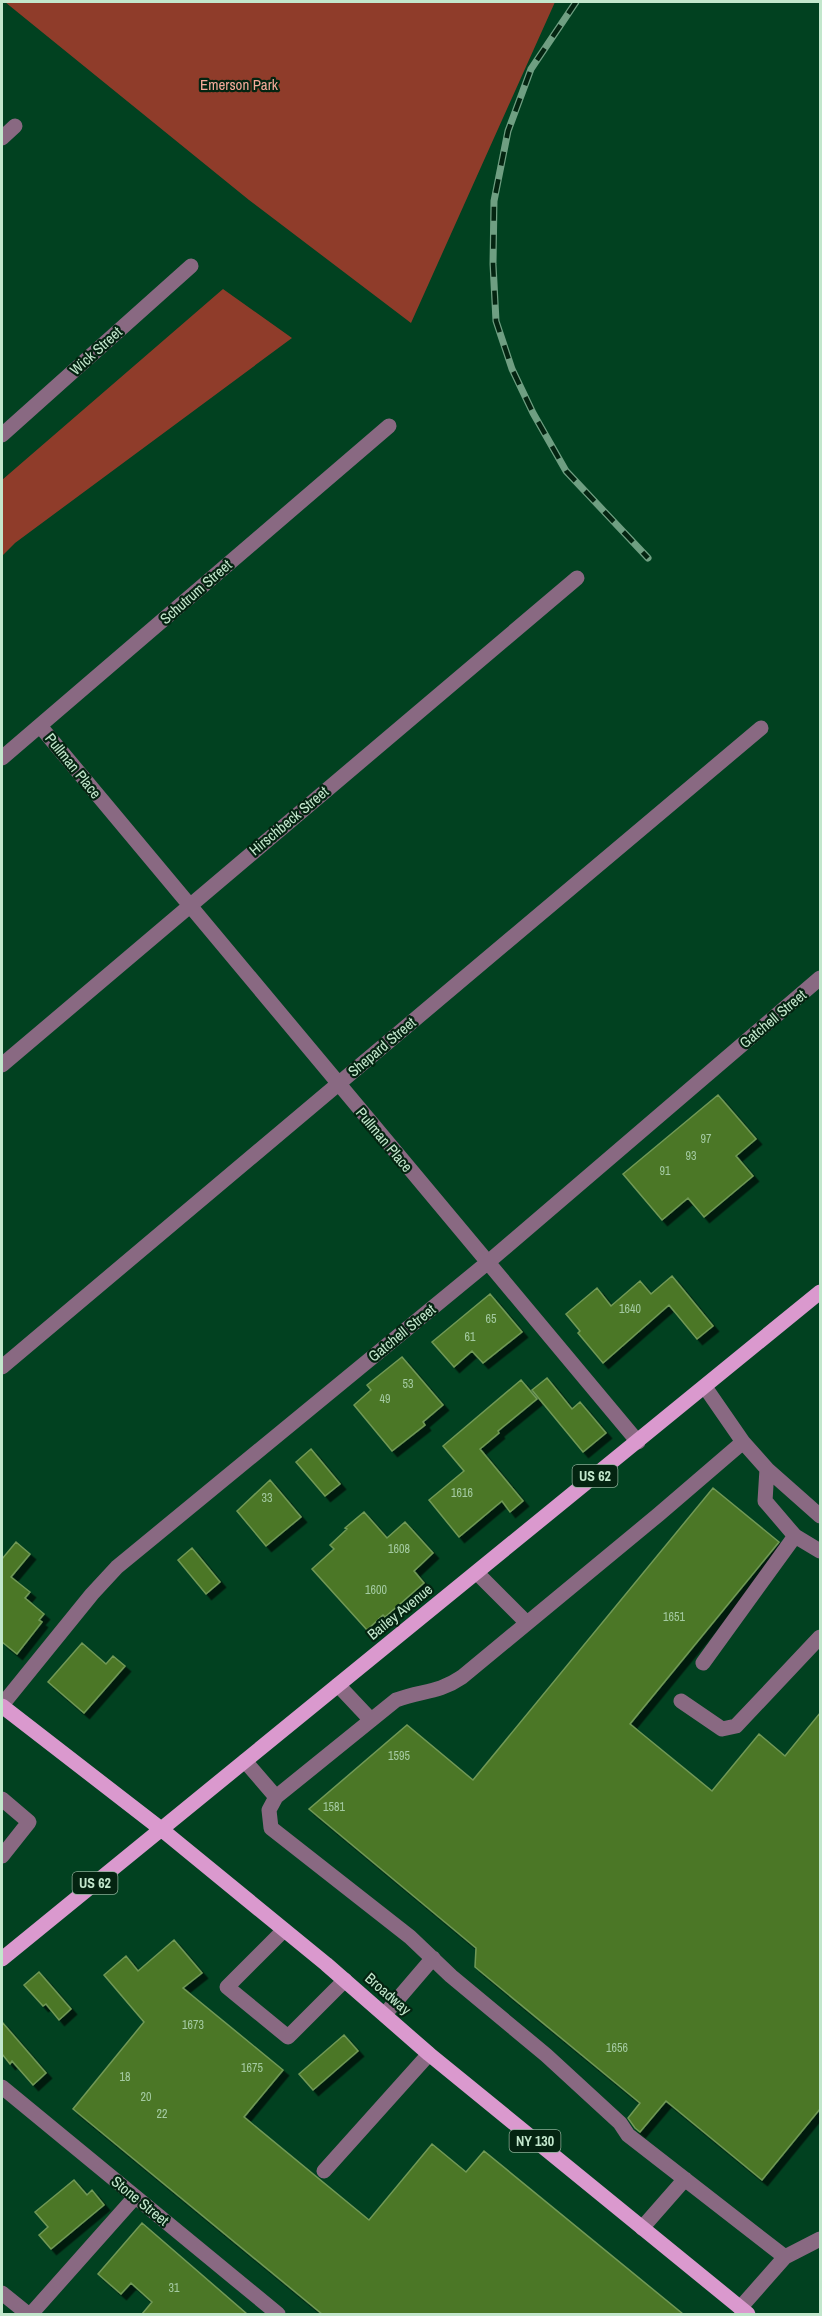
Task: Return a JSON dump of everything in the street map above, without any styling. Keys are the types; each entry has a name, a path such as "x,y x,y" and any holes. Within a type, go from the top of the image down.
{"main road":[{"name":"Bailey Avenue","path":"2,1959 820,1292"},
{"name":"Broadway","path":"2,1706 161,1829 345,1980 429,2054 744,2311"}],"street":[{"path":"2,138 15,126"},
{"name":"Wick Street","path":"2,435 191,266"},
{"name":"Schutrum Street","path":"2,758 389,426"},
{"name":"Hirschbeck Street","path":"2,1065 577,578"},
{"name":"Pullman Place","path":"40,726 638,1442"},
{"name":"Shepard Street","path":"2,1366 761,728"},
{"name":"Gatchell Street","path":"2,1706 92,1594 117,1567 487,1263 820,978"},
{"path":"705,1387 743,1442 767,1469 820,1516"},
{"path":"743,1442 658,1515 454,1682 436,1691 412,1694 396,1700 276,1797 269,1810 271,1828 387,1918 451,1976 546,2055 620,2123 628,2135 785,2257"},
{"path":"767,1469 765,1501 795,1536 820,1551"},
{"path":"703,1663 795,1536"},
{"path":"477,1573 527,1623"},
{"path":"681,1701 722,1729 736,1726 820,1637"},
{"path":"338,1686 371,1720"},
{"path":"245,1761 276,1797"},
{"path":"2,1799 29,1822 2,1856"},
{"path":"284,1930 227,1987 288,2037 345,1980"},
{"path":"385,2014 433,1958"},
{"path":"324,2171 429,2054"},
{"name":"Stone Street","path":"2,2087 278,2314"},
{"path":"642,2228 685,2179"},
{"path":"2,2293 30,2314 135,2198"},
{"path":"744,2311 785,2257 820,2239"}],"green space":[{"name":"Emerson Park","path":"5,2 555,2 411,323 249,200"},
{"path":"223,289 292,338 15,543 2,556 2,480"}],"building":[{"path":"718,1095 756,1139 736,1156 753,1176 704,1217 688,1198 662,1220 623,1174"},
{"path":"672,1276 713,1326 697,1339 669,1305 603,1363 578,1333 580,1331 566,1314 597,1288 611,1306 640,1281 651,1294"},
{"path":"490,1294 522,1332 483,1363 472,1351 454,1367 432,1342"},
{"path":"402,1357 443,1405 423,1422 425,1425 392,1451 354,1405 371,1390 367,1385"},
{"path":"547,1378 572,1409 580,1402 606,1433 583,1452 532,1390"},
{"path":"521,1380 537,1399 480,1449 523,1501 510,1512 502,1501 459,1537 429,1500 464,1471 443,1446"},
{"path":"311,1449 340,1484 325,1496 296,1462"},
{"path":"270,1480 301,1517 266,1546 237,1511"},
{"path":"713,1488 779,1542 630,1724 712,1791 759,1734 785,1756 820,1713 820,2109 762,2180 666,2101 640,2132 635,2128 628,2118 640,2103 475,1967 476,1948 309,1809 407,1725 473,1780"},
{"path":"364,1512 387,1538 405,1522 433,1553 414,1571 424,1583 367,1630 312,1569 334,1549 330,1545 347,1529 345,1528"},
{"path":"16,1542 30,1554 11,1577 30,1592 25,1598 44,1614 39,1620 42,1622 17,1654 2,1642 2,1559"},
{"path":"192,1548 220,1582 206,1594 178,1560"},
{"path":"82,1643 106,1664 113,1656 125,1666 84,1713 48,1682"},
{"path":"174,1940 202,1973 183,1988 283,2070 244,2117 369,2220 432,2144 466,2172 484,2151 683,2314 322,2314 73,2109 144,2022 104,1975 126,1956 138,1971"},
{"path":"39,1972 71,2009 59,2020 46,2004 43,2006 24,1985"},
{"path":"2,2022 46,2073 33,2085 12,2061 10,2064 2,2054"},
{"path":"344,2035 358,2051 313,2090 299,2074"},
{"path":"74,2180 87,2195 92,2190 104,2205 51,2249 39,2235 48,2227 35,2212"},
{"path":"142,2223 247,2314 142,2314 152,2302 131,2283 121,2294 98,2274"}],"railway":[{"path":"576,2 531,69 508,131 494,201 493,264 496,321 512,369 533,413 566,471 648,558"}]}
